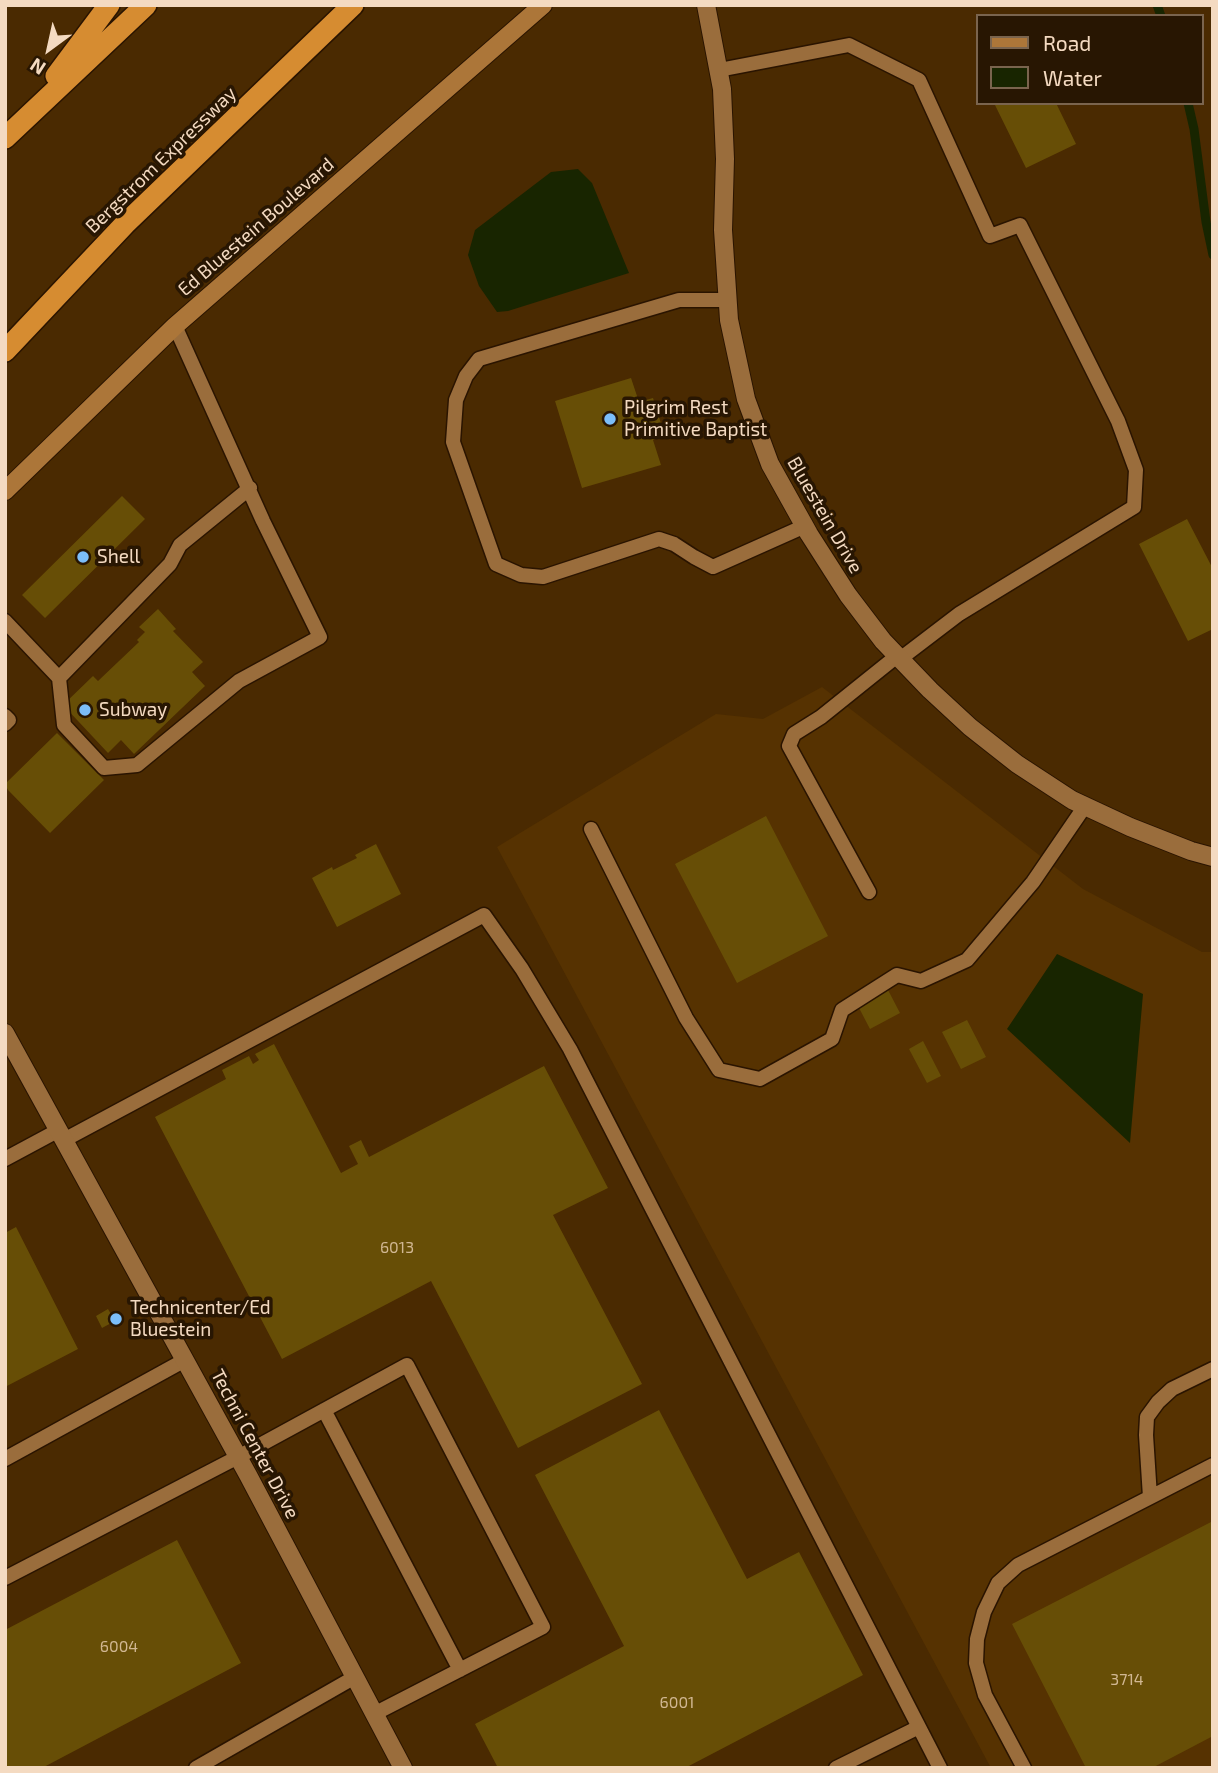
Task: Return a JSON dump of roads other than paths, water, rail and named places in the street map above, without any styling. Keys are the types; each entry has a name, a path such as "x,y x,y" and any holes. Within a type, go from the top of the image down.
{"highway":[{"path":"20,122 109,5"},
{"path":"5,138 146,5"},
{"name":"Bergstrom Expressway","path":"5,351 125,224 353,5"}],"main road":[{"name":"Ed Bluestein Boulevard","path":"5,491 175,326 543,5"}],"street":[{"name":"Bluestein Drive","path":"706,5 722,89 726,159 723,230 729,320 746,399 770,464 805,526 848,595 883,641 970,727 1017,764 1072,800 1130,827 1213,858"},
{"name":"Techni Center Drive","path":"5,1033 238,1457 403,1768"}],"lane":[{"path":"719,70 849,45 919,80 990,236 1020,225 1118,421 1136,470 1134,507 970,607 794,734 789,746 869,892"},
{"path":"728,300 679,300 479,359 466,376 456,400 453,442 496,564 521,575 543,577 659,539 674,544 713,567 805,526"},
{"path":"5,621 59,678 64,725 104,768 137,765 239,681 320,638 175,326"},
{"path":"59,678 170,564 180,545 250,488"},
{"path":"5,716 9,720 5,724"},
{"path":"591,829 686,1018 719,1070 760,1079 832,1039 842,1010 897,975 921,981 967,960 1033,882 1085,806"},
{"path":"5,1159 61,1135 484,915 522,969 570,1049 940,1768"},
{"path":"5,1459 185,1360"},
{"path":"5,1578 238,1457 407,1365 543,1627 374,1714"},
{"path":"1150,1497 1147,1418 1171,1389 1213,1369"},
{"path":"324,1410 460,1670"},
{"path":"1024,1768 985,1695 976,1663 976,1639 984,1612 998,1583 1018,1565 1213,1465"},
{"path":"196,1768 355,1677"},
{"path":"836,1768 919,1727"}],"water":[{"path":"578,169 592,183 629,273 508,311 497,312 479,286 468,255 475,230 551,172"},
{"path":"1057,954 1143,994 1130,1143 1007,1029"}],"waterway":[{"path":"1157,5 1160,14"},
{"path":"1188,105 1213,255"}],"place":[{"name":"Pilgrim Rest Primitive Baptist","path":"610,419"},
{"name":"Shell","path":"83,557"},
{"name":"Subway","path":"85,710"},
{"name":"Technicenter/Ed Bluestein","path":"116,1319"}]}
